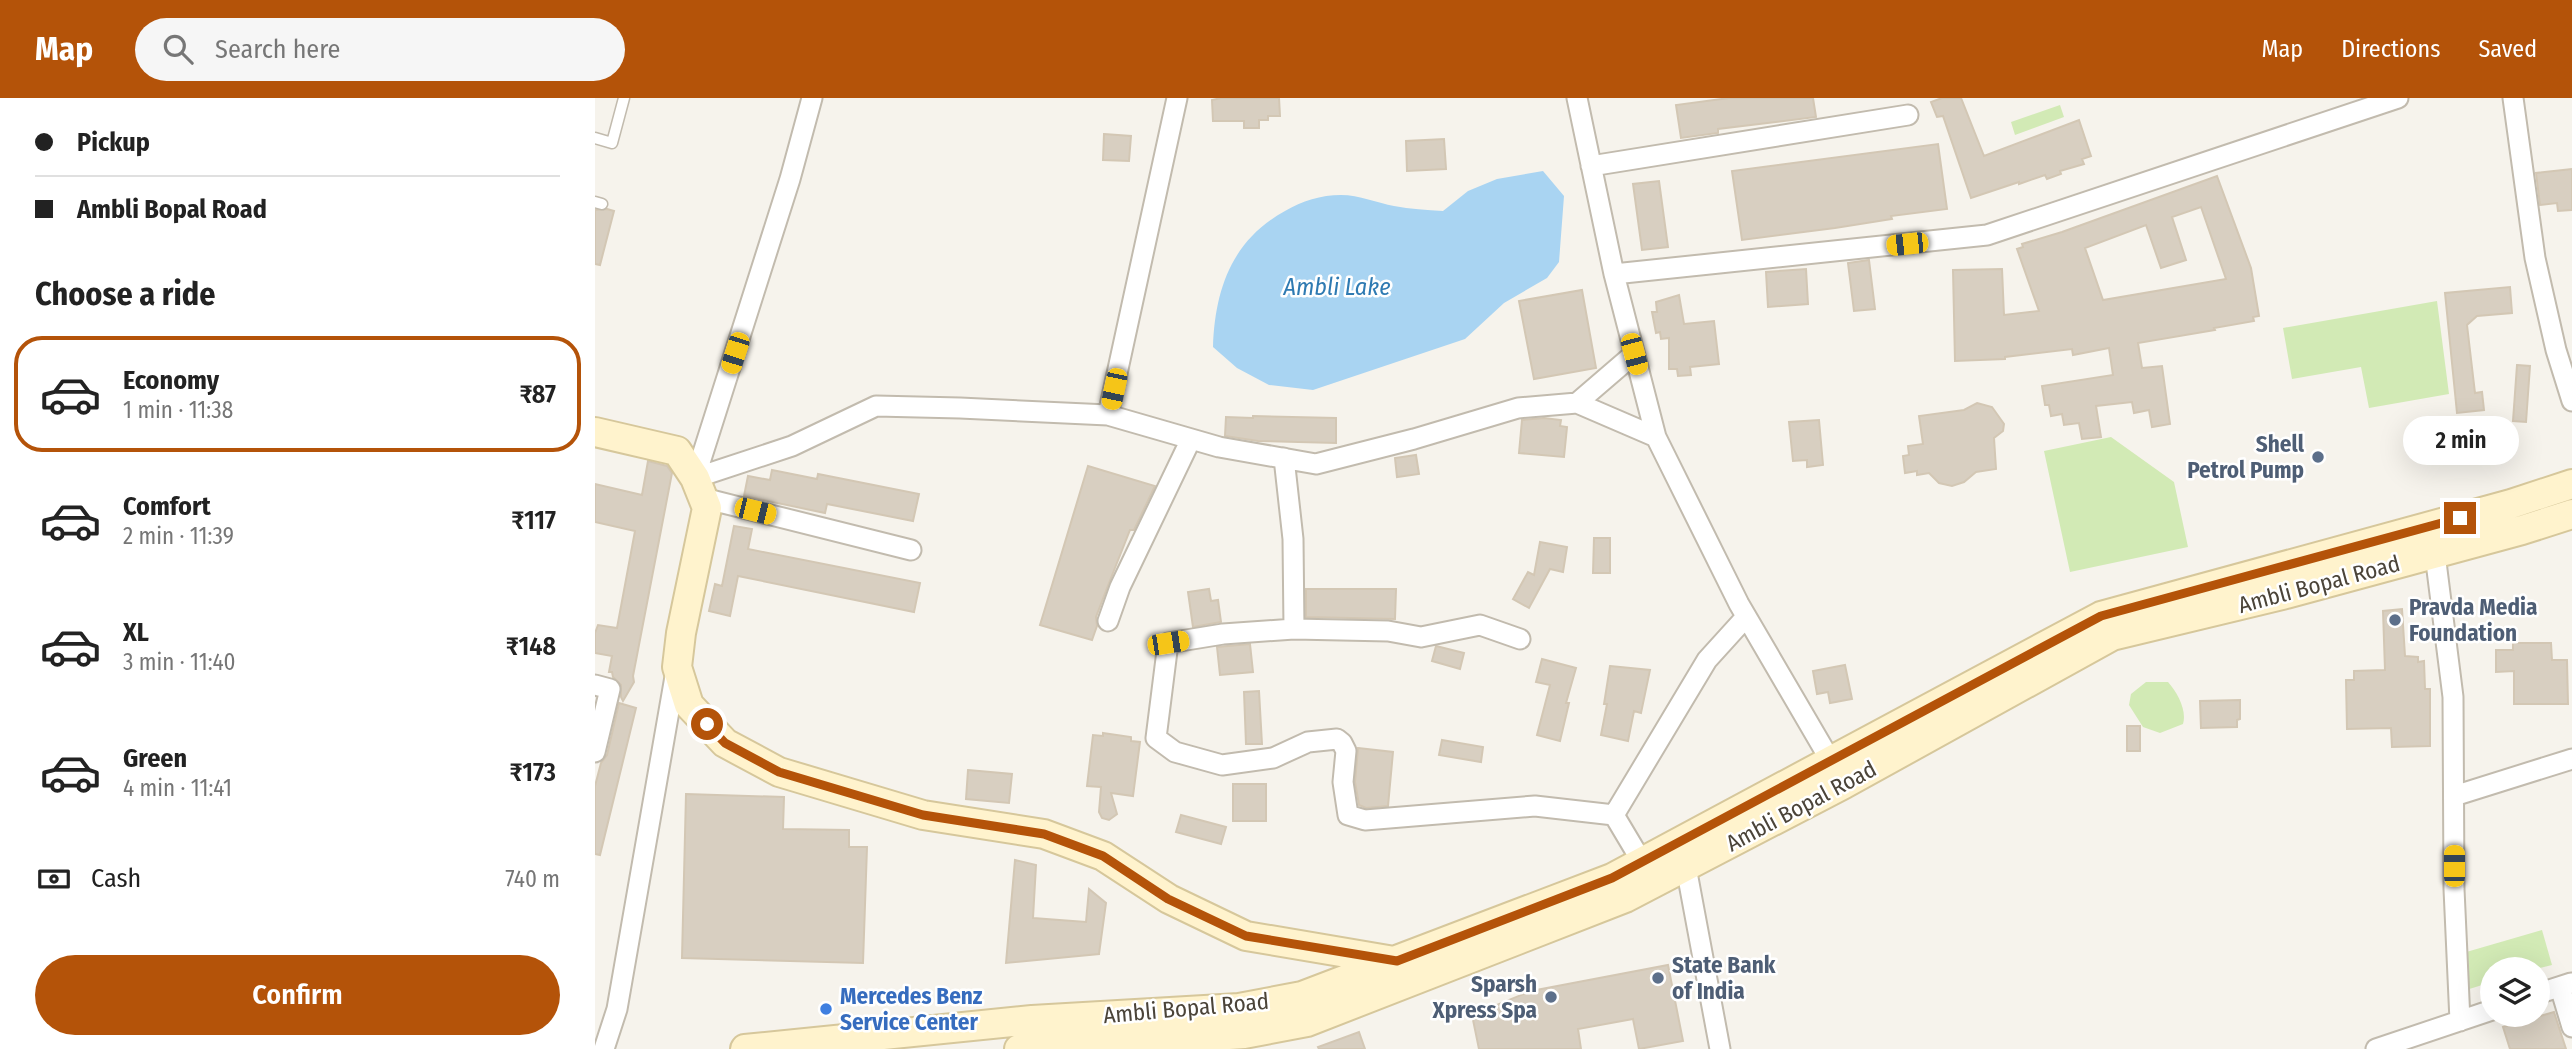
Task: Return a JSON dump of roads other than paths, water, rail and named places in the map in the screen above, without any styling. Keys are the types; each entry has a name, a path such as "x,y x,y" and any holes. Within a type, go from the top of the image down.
{"street":[{"path":"699,488 812,98"},
{"path":"1108,415 1177,98"},
{"path":"1577,98 1614,274 1656,437 1746,617 1837,773"},
{"path":"1614,274 1987,235 2398,98"},
{"path":"2513,98 2535,258 2556,350 2572,401"},
{"path":"1591,166 1908,115"},
{"path":"1577,403 1634,354"},
{"path":"699,488 876,406 1108,415 1219,447 1316,464 1518,408 1577,403 1656,437"},
{"path":"595,432 677,451 699,488 707,508 617,1009 604,1049"},
{"path":"1108,621 1120,587 1191,439"},
{"path":"1284,458 1293,539 1294,629"},
{"name":"Ambli Bopal Road","path":"745,1049 1032,1020 1239,1008 1302,996 1397,961 1686,867 1837,773 2101,616 2511,504 2572,484"},
{"path":"699,488 911,550"},
{"name":"Ambli Bopal Road","path":"1019,1049 1244,1034 1307,1022 1618,888 1642,862 1837,773 2112,636 2286,594 2572,514"},
{"path":"2435,554 2453,697 2454,890 2460,1021"},
{"path":"1614,816 1707,660 1746,617"},
{"path":"1520,639 1480,625 1421,637 1388,631 1294,629 1223,634 1168,643 1156,738 1175,752 1222,765 1273,758 1308,742 1337,738 1346,751 1343,782 1348,815 1365,820 1535,806 1614,816"},
{"path":"677,667 689,705 725,743 779,772 923,815 1044,834 1103,856 1168,899 1246,936 1397,961"},
{"path":"595,685 610,689 595,752"},
{"path":"2453,796 2572,759"},
{"path":"1614,816 1642,862"},
{"path":"1686,867 1720,1049"},
{"path":"2566,985 2572,1027"},
{"path":"2376,1049 2480,1014"}],"lane":[{"path":"595,138 612,143 624,98"}],"water":[{"name":"Ambli Lake","path":"1543,171 1564,196 1559,262 1547,278 1504,303 1465,339 1313,390 1269,385 1237,368 1213,347 1214,326 1223,286 1239,251 1267,223 1291,207 1319,197 1348,195 1388,205 1443,211 1468,191 1497,179"}],"place":[{"name":"Shell Petrol Pump","path":"2318,457"},
{"name":"Pravda Media Foundation","path":"2395,620"},
{"name":"State Bank of India","path":"1658,978"},
{"name":"Sparsh Xpress Spa","path":"1551,997"},
{"name":"Mercedes Benz Service Center","path":"826,1009"}]}
